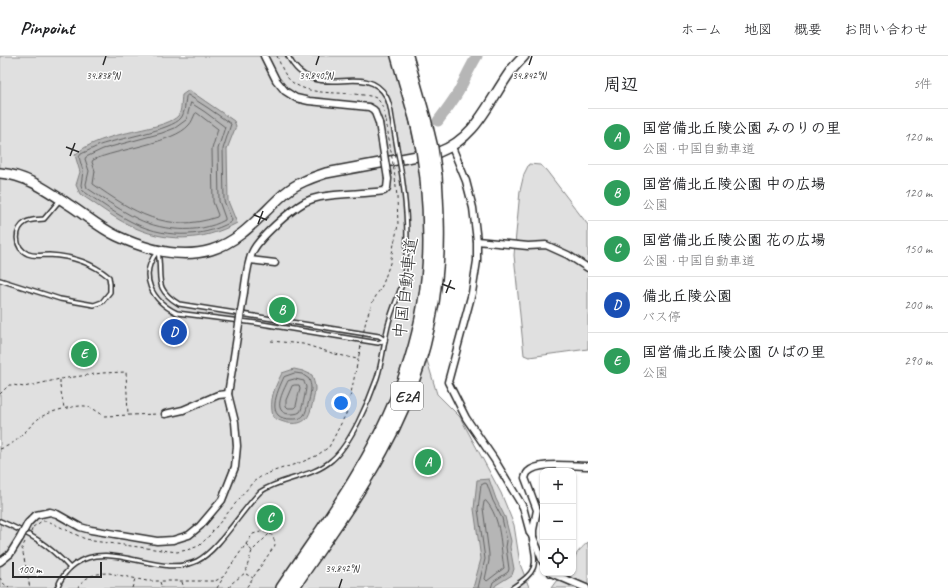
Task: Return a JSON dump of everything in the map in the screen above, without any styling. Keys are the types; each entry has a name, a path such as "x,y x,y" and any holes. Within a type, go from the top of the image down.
{"highway":[{"name":"中国自動車道","path":"282,588 359,473 384,426 403,384 414,349 427,277 432,148 420,120 397,56"},
{"name":"中国自動車道","path":"407,56 420,120"},
{"name":"中国自動車道","path":"293,588 367,478 396,423 411,388 422,353 431,315 436,279 438,244 431,177"}],"street":[{"path":"0,562 10,554 22,540 28,523 36,516 50,512 57,514 80,527 91,530 157,541 173,540 188,535 200,526 222,500 234,467 236,446 235,422 228,394 244,292 253,251 258,243 271,230 306,202 320,197 384,191 387,188 388,179 379,123 374,110 369,107 309,101 296,98 285,91 276,80 264,56"},
{"path":"0,173 12,174 41,186 116,235 158,251 196,253 211,250 245,232 285,193 309,179 326,173 439,152 452,147 467,135 479,120 510,71 524,56"},
{"path":"452,147 466,181 473,208 477,241 472,293 448,382 466,418 494,459 523,507 531,535 540,555"},
{"path":"477,241 528,246 546,245 568,255 588,268"},
{"path":"250,260 275,263"},
{"path":"165,414 183,410 218,395 228,394"},
{"path":"531,535 537,510 525,478 528,472 547,465 588,466"},
{"path":"558,576 586,588"}],"lane":[{"path":"58,588 61,579 70,568 83,559 97,556 112,556 173,566 186,565 198,561 216,546 260,492 282,481 320,468 338,455 346,444 366,405 377,378 389,321 400,293 404,276 408,226 407,209 390,106 386,96 377,85 363,80 323,81 310,78 299,72 288,56"},
{"path":"0,280 60,299 94,305 102,302 110,292 109,277 93,265 67,256 29,255 23,252 17,243 17,233 24,223 30,220 44,219 61,199"},
{"path":"158,251 160,281 169,298 179,304 379,336 385,340"},
{"path":"158,251 150,264 150,287 157,300 177,313 256,323 378,343 385,340"},
{"path":"0,521 43,542 70,568"},
{"path":"512,588 525,579 533,571 535,566 535,556 531,535"}],"path":[{"path":"277,56 285,73 291,81 300,87 312,90 366,95 376,98 381,103 384,110 395,177 398,225 390,264 383,284 372,303 366,320 359,355"},
{"path":"271,341 303,344 335,354 358,359"},
{"path":"0,394 9,385 24,387 60,379 102,373 126,372 128,416"},
{"path":"60,379 64,409"},
{"path":"0,449 15,443 39,418 64,409 84,406 97,411 104,416 165,414"},
{"path":"217,588 253,534 261,531 269,533 274,538 274,545 246,588"},
{"path":"229,588 232,583 245,573 252,551 269,533"},
{"path":"22,540 22,548 30,588"},
{"path":"245,544 252,551"},
{"path":"78,588 82,582 91,576 109,573 160,581 215,581 223,578"},
{"path":"245,573 253,578"},
{"path":"0,578 3,583 10,588"},
{"path":"132,588 135,578"},
{"path":"160,581 162,588"},
{"path":"182,581 184,588"}],"shaded area":[{"path":"0,56 391,56 403,94 422,178 425,217 423,276 416,323 437,394 460,417 501,493 514,525 520,564 529,587 534,588 0,588"},
{"path":"529,164 540,165 546,170 588,225 588,349 529,357 524,355 514,255 520,191 524,174"},
{"path":"588,542 588,588 551,588 560,576 576,576 576,556"}],"water":[{"path":"189,90 234,121 236,126 227,149 228,201 237,223 210,234 197,237 183,238 156,235 123,222 80,194 76,185 80,172 75,155 82,149 101,140 173,120 178,116 181,109 182,95"},
{"path":"294,369 312,375 315,388 310,413 306,419 299,423 281,421 273,417 272,411 272,399 282,373"},
{"path":"489,479 496,499 505,517 511,541 510,547 514,569 512,575 496,585 494,588 473,588 481,559 474,509 477,480"}],"waterway":[{"path":"438,121 456,96 477,56"}],"place":[{"name":"国営備北丘陵公園 中の広場","path":"282,310"},
{"name":"備北丘陵公園","path":"174,332"},
{"name":"国営備北丘陵公園 ひばの里","path":"84,354"},
{"name":"国営備北丘陵公園 みのりの里","path":"428,462"},
{"name":"国営備北丘陵公園 花の広場","path":"270,518"}]}
